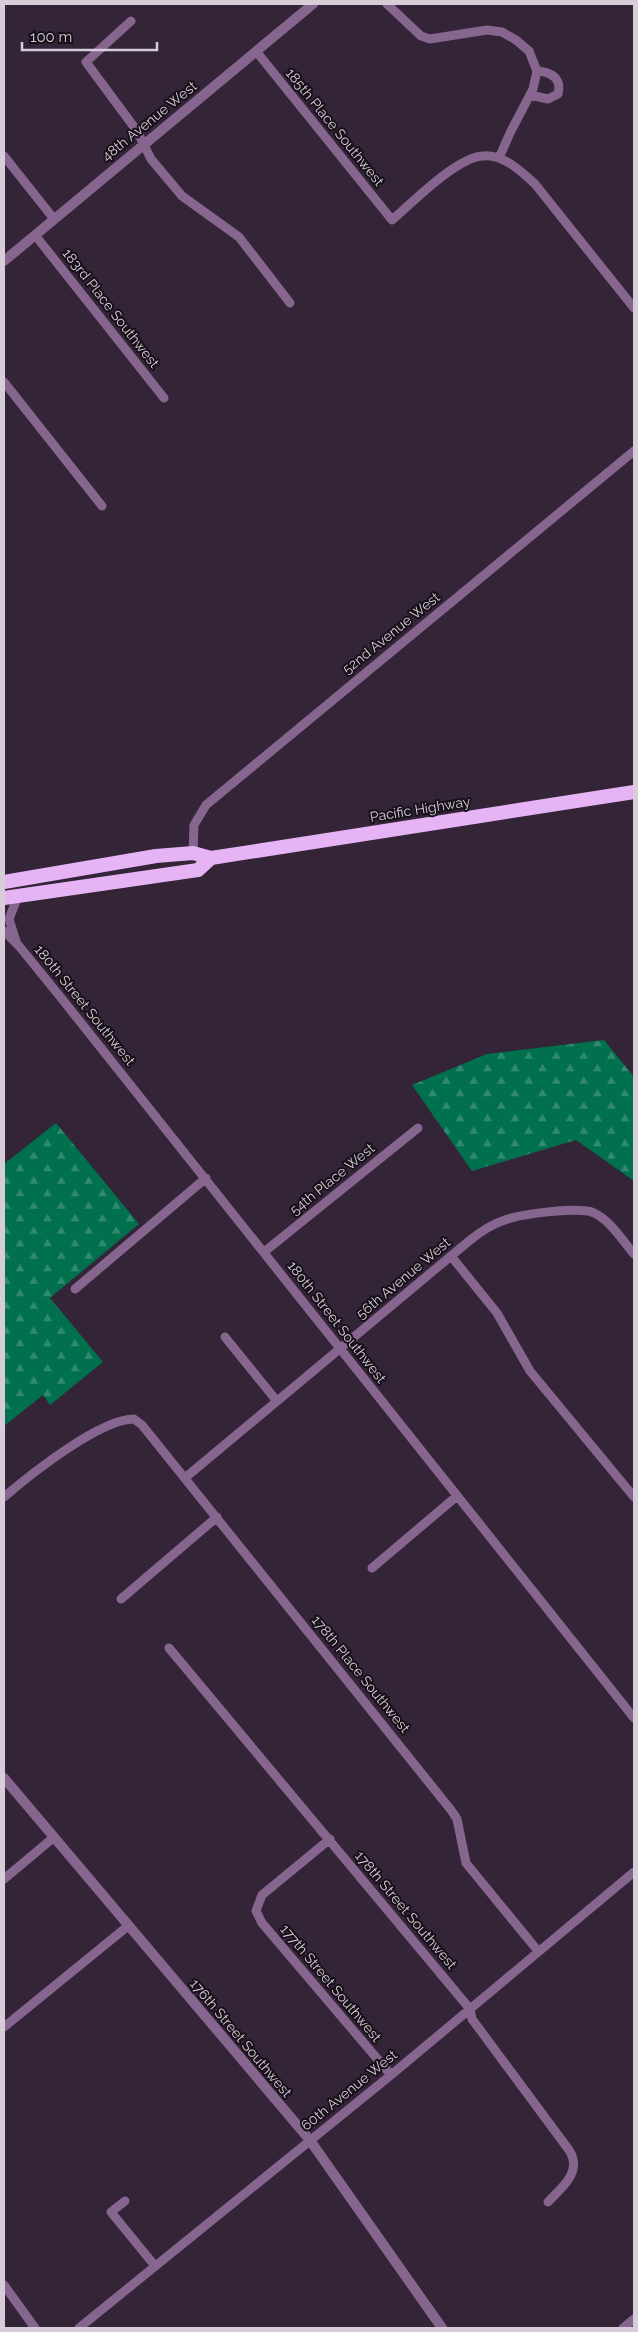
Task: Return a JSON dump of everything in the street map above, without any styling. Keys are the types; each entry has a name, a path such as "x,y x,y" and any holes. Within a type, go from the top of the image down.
{"highway":[{"name":"Pacific Highway","path":"4,882 135,859 193,853 211,858 634,792"},
{"path":"166,875 193,853"},
{"name":"Pacific Highway","path":"11,897 198,870 211,858"},
{"path":"4,890 28,886 52,875"}],"street":[{"name":"48th Avenue West","path":"4,261 313,4"},
{"path":"386,4 421,36 430,39 487,30 502,32 529,50 537,71 530,95 499,158 520,170 535,184 634,308"},
{"path":"131,21 86,62 137,131 151,159 182,196 240,237 290,303"},
{"name":"185th Place Southwest","path":"256,51 392,220 459,164 482,156 499,158"},
{"path":"530,95 548,99 558,94 558,80 554,75 537,71"},
{"path":"4,156 54,219"},
{"name":"183rd Place Southwest","path":"35,235 164,398"},
{"path":"4,382 102,506"},
{"name":"52nd Avenue West","path":"193,853 194,825 206,805 634,451"},
{"path":"11,897 9,918 17,943"},
{"path":"4,931 17,943"},
{"name":"180th Street Southwest","path":"17,943 634,1718"},
{"name":"54th Place West","path":"264,1252 418,1128"},
{"path":"75,1289 206,1178"},
{"name":"56th Avenue West","path":"186,1477 450,1256 480,1233 505,1220 581,1210 593,1212 606,1220 634,1254"},
{"path":"450,1256 497,1312 530,1372 634,1497"},
{"path":"225,1337 276,1400"},
{"name":"178th Place Southwest","path":"4,1497 65,1449 117,1421 134,1419 142,1424 452,1810 457,1819 466,1864 538,1951"},
{"path":"372,1568 456,1496"},
{"path":"121,1599 217,1517"},
{"name":"178th Street Southwest","path":"169,1648 470,2009 472,2019 573,2157 575,2164 571,2176 548,2202"},
{"name":"176th Street Southwest","path":"4,1778 309,2139 442,2328"},
{"path":"4,1879 53,1838"},
{"name":"177th Street Southwest","path":"330,1839 262,1895 256,1906 256,1911 262,1923 391,2075"},
{"name":"60th Avenue West","path":"79,2328 309,2139 391,2075 634,1872"},
{"path":"4,2027 128,1926"},
{"path":"125,2201 111,2212 155,2266"},
{"path":"4,2285 35,2328"},
{"path":"623,2328 634,2319"}],"green space":[{"path":"604,1040 634,1077 634,1181 576,1140 472,1171 412,1085 487,1054"},
{"path":"56,1123 139,1224 50,1298 103,1362 50,1405 43,1395 4,1426 4,1164"}]}
